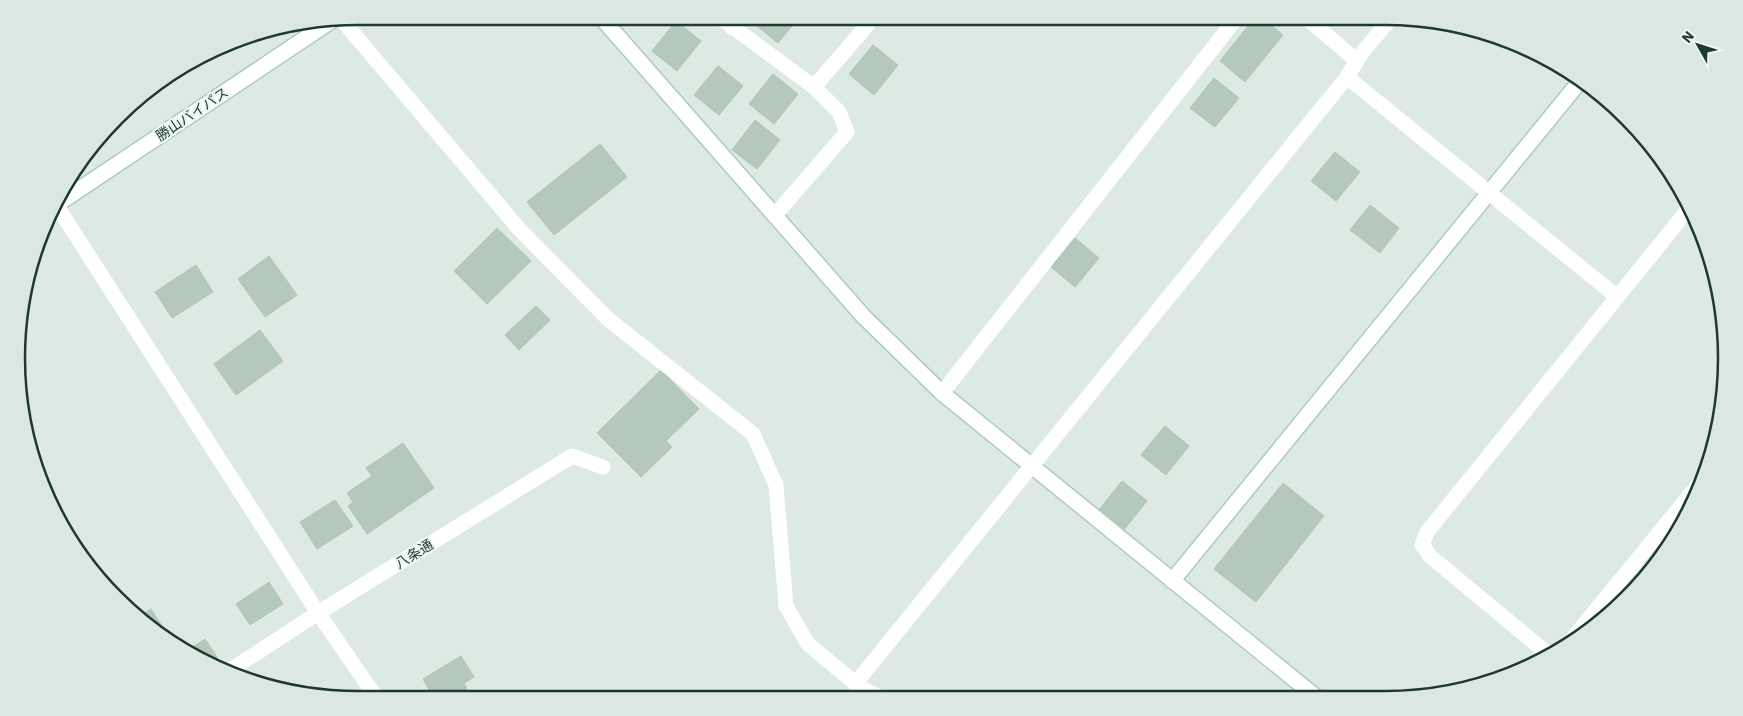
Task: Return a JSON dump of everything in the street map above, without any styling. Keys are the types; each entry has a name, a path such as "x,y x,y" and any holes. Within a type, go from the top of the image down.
{"street":[{"path":"608,25 863,316 942,393 1309,691"},
{"path":"741,25 814,87 839,112 847,132 774,215"},
{"path":"814,87 867,25"},
{"path":"942,393 1231,25"},
{"path":"1315,25 1357,61"},
{"path":"855,684 1348,77 1357,61 1386,25"},
{"path":"347,26 520,230 567,278 608,319 754,434 776,485 786,606 808,644 855,684 868,691"},
{"name":"勝山バイパス","path":"67,196 321,27"},
{"path":"1348,77 1616,296"},
{"path":"1172,581 1576,85"},
{"path":"59,212 318,613 372,691"},
{"path":"1544,651 1431,557 1422,545 1428,532 1616,296 1685,213"},
{"name":"八条通","path":"235,667 318,613 572,456 603,468"},
{"path":"1583,625 1687,499"}],"building":[{"path":"673,25 681,25 701,41 677,71 652,51"},
{"path":"756,25 793,25 778,43"},
{"path":"1249,25 1271,25 1283,35 1245,82 1220,61"},
{"path":"873,45 898,65 874,95 849,74"},
{"path":"718,66 743,86 719,115 694,95"},
{"path":"773,74 798,94 774,124 749,104"},
{"path":"1214,78 1239,98 1215,127 1190,108"},
{"path":"755,120 780,140 757,169 732,150"},
{"path":"600,144 627,177 554,235 527,202"},
{"path":"1335,152 1360,172 1336,201 1311,181"},
{"path":"1370,205 1399,228 1380,253 1350,230"},
{"path":"497,228 531,261 487,304 454,271"},
{"path":"1075,238 1099,258 1075,287 1051,267"},
{"path":"269,256 297,295 265,317 238,279"},
{"path":"196,265 213,292 172,318 155,292"},
{"path":"536,306 550,320 519,350 505,335"},
{"path":"260,330 283,361 236,395 214,364"},
{"path":"661,370 699,409 666,441 672,447 641,477 597,433"},
{"path":"1165,426 1189,446 1166,475 1141,455"},
{"path":"403,443 434,488 367,534 348,506 353,502 347,493 372,476 366,468"},
{"path":"1122,481 1147,501 1123,531 1098,511"},
{"path":"1283,483 1324,516 1256,602 1214,569"},
{"path":"335,500 353,526 317,549 300,522"},
{"path":"269,582 283,604 250,625 236,604"},
{"path":"151,609 163,628 155,622 144,613"},
{"path":"205,639 217,657 214,659 193,647"},
{"path":"461,656 474,677 464,683 467,689 463,691 430,691 423,679"}]}
